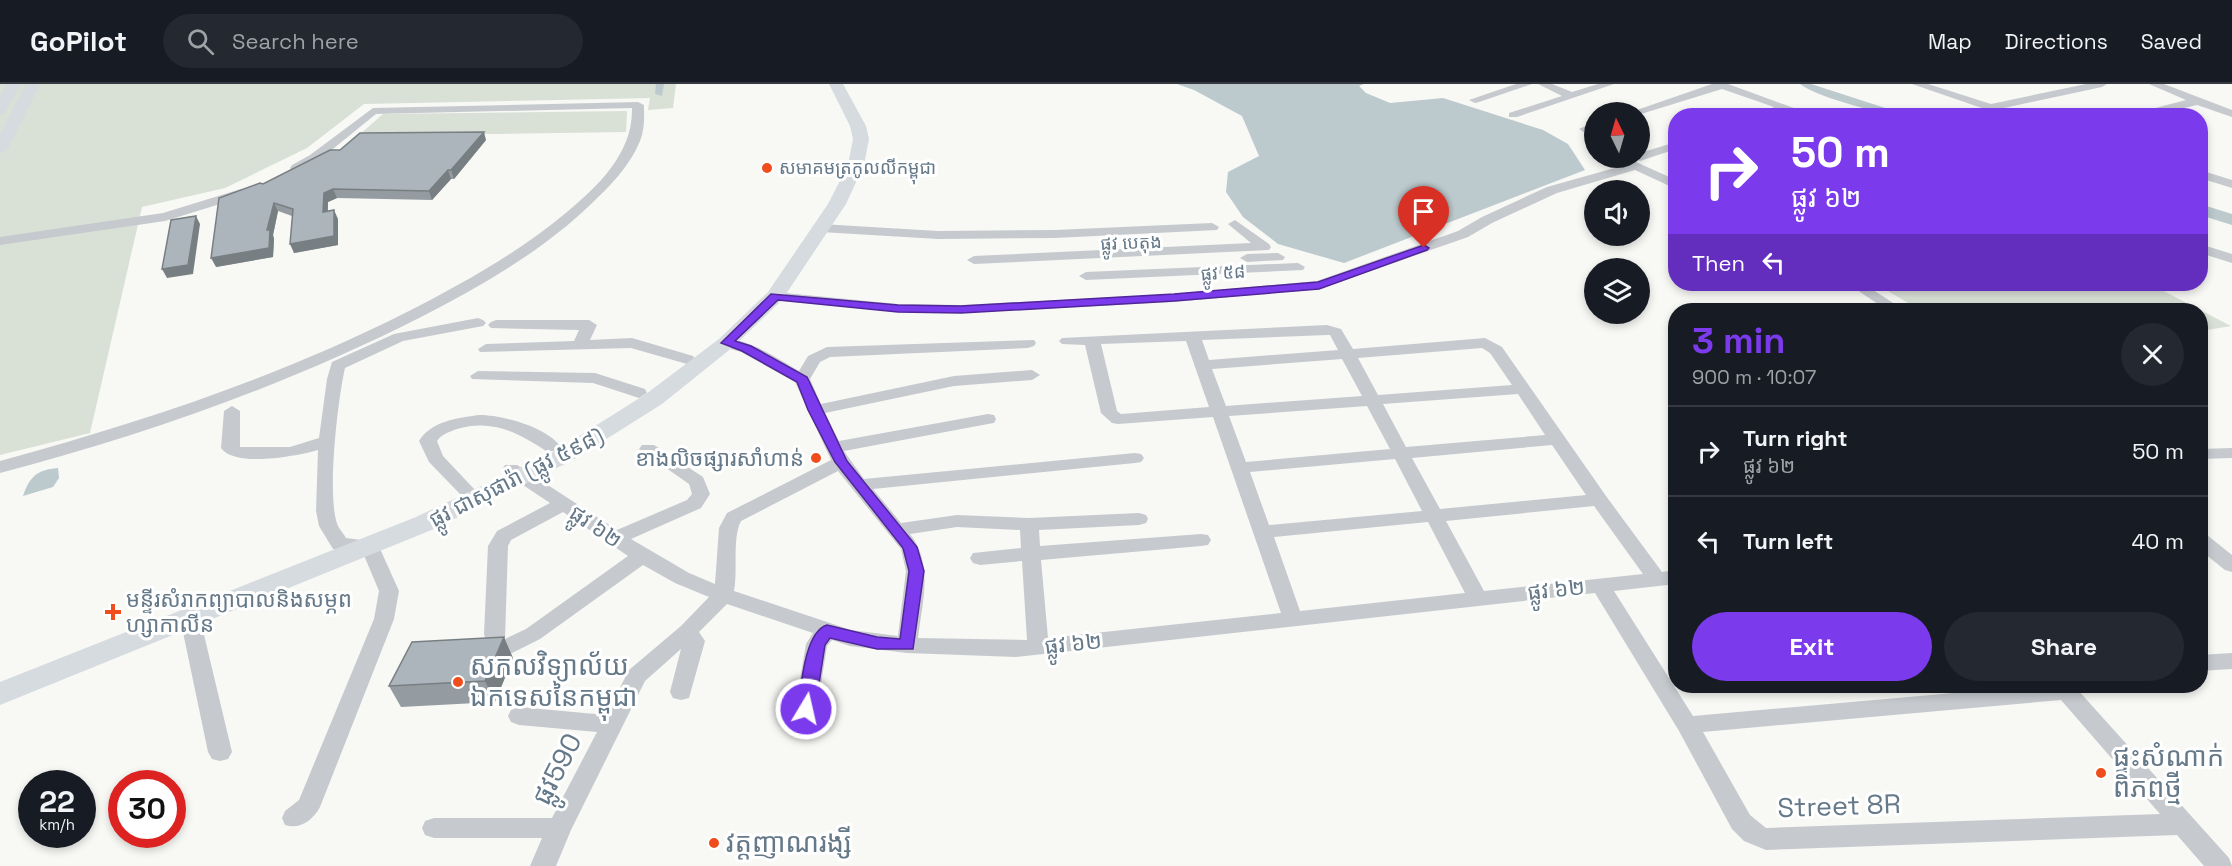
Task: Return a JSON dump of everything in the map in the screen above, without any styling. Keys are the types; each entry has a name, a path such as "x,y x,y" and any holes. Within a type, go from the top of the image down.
{"main road":[{"path":"3,106 14,84"},
{"name":"ផ្លូវ ជាសុផារ៉ា (ផ្លូវ ៥៩៨)","path":"0,678 340,544 466,490 517,473 552,447 639,393 687,359 738,317 759,295 813,220 838,178 849,140 841,116 825,84"},
{"name":"ផ្លូវ ជាសុផារ៉ា (ផ្លូវ ៥៩៨)","path":"0,694 370,547 517,473 603,434 654,399 726,343 775,296 821,228 851,177 860,148 858,126 837,84"},
{"path":"3,106 29,91"},
{"path":"0,148 29,91"}],"street":[{"path":"1475,100 1527,84"},
{"path":"1543,84 1572,96"},
{"path":"1513,115 1610,84"},
{"path":"1917,84 1994,108"},
{"path":"2053,84 2071,90"},
{"path":"1991,107 2102,84"},
{"path":"2154,84 2232,114"},
{"path":"1650,108 1719,85 1788,108"},
{"path":"2167,108 2199,101"},
{"path":"0,467 221,400 302,368 399,323 463,289 561,225 609,178 627,152 637,132 638,105 374,111 314,158 285,173"},
{"name":"ផ្លូវ ៥៨","path":"1650,155 1668,148"},
{"name":"ផ្លូវ ៥៨","path":"775,296 898,308 961,309 1186,296 1327,283 1463,234 1486,220 1552,190 1615,168"},
{"path":"1650,168 1668,179"},
{"path":"2208,176 2232,184"},
{"path":"0,241 165,217 257,187"},
{"path":"964,249 1178,251 1264,247 1235,224"},
{"path":"1086,276 1178,251 1212,227"},
{"path":"821,228 938,235 1055,234 1298,267"},
{"path":"1178,251 1186,296"},
{"name":"ផ្លូវ បេតុង","path":"979,265 1178,251 1278,257"},
{"path":"2208,251 2232,259"},
{"path":"1866,291 1886,303"},
{"path":"294,818 308,807 384,619 389,591 370,547 340,544 328,524 326,491 328,441 333,379 338,365 399,337 478,323"},
{"path":"496,324 589,325 580,345"},
{"path":"1067,341 1327,330 1336,332 1350,354 1478,597"},
{"path":"1193,336 1293,619"},
{"path":"1092,340 1109,413 1118,419 1522,389"},
{"path":"486,349 632,343 687,359"},
{"path":"726,343 747,349 802,380 837,455 910,547 916,571 907,645"},
{"path":"802,380 814,360 827,352 1028,343"},
{"path":"1203,365 1485,343 1497,350 1599,500 1666,578"},
{"path":"815,410 954,381 1032,375"},
{"path":"478,376 595,378 639,393"},
{"path":"232,411 230,448 237,452 291,452 328,441"},
{"path":"466,490 435,458 428,441 435,431 476,419 500,420 524,430 552,447"},
{"path":"723,595 727,575 728,528 734,517 837,455 988,419"},
{"path":"1238,468 1557,439"},
{"path":"616,539 638,527 694,504 701,494 697,481 648,449"},
{"path":"2208,454 2232,453"},
{"path":"859,485 1135,458"},
{"name":"ផ្លូវ ៦២","path":"517,473 642,556 682,578 723,595 827,631 877,643 1016,649 1666,578"},
{"path":"1262,532 1599,500"},
{"path":"563,504 504,536 498,546 494,634 496,645 508,647 533,634 642,556"},
{"path":"897,530 957,521 1029,524 1139,519"},
{"path":"1029,524 1038,647"},
{"path":"980,558 1201,540"},
{"path":"2208,546 2232,565"},
{"name":"Street 8R","path":"1600,585 1687,725 1741,822 1753,834 1766,839 2183,824"},
{"name":"ផ្លូវ590","path":"543,866 559,828 637,676 688,631 723,595"},
{"path":"190,618 220,752"},
{"path":"681,692 694,641 688,631"},
{"path":"806,709 817,644 827,631"},
{"path":"2208,662 2232,661"},
{"path":"1687,725 2015,693"},
{"path":"2070,693 2220,866"},
{"path":"519,716 612,724"},
{"path":"434,828 559,828"}],"shaded area":[{"path":"0,84 676,84 673,108 648,110 650,98 364,104 307,148 225,188 142,207 90,433 0,455"},
{"path":"1177,84 1364,84 1359,86 1366,93 1390,103 1443,98 1543,130 1568,144 1585,170 1344,263 1278,244 1243,217 1226,192 1228,172 1259,156 1242,116 1194,90"},
{"path":"627,111 626,132 358,136 383,114"},
{"path":"1888,291 2164,291 2187,303 1908,303"},
{"path":"2208,314 2231,326 2208,330"},
{"path":"58,468 59,478 53,487 23,496 28,483 35,475 45,470"}],"building":[{"path":"484,132 429,191 333,189 324,193 323,212 334,210 334,236 290,244 293,209 274,203 267,230 270,230 269,248 211,258 219,198 260,183 263,184 330,150 340,150 360,133"},
{"path":"196,216 188,265 162,269 171,220"},
{"path":"504,637 485,681 389,686 412,642"}],"waterway":[{"path":"659,94 660,84"},
{"path":"1804,84 1878,108"},
{"path":"2208,212 2232,220"}],"place":[{"name":"សមាគមត្រកូលលីកម្ពុជា","path":"767,168"},
{"name":"ខាងលិចផ្សារសាំហាន់","path":"816,458"},
{"name":"មន្ទីរសំរាកព្យាបាលនិងសម្ភព ហ្សាកាលីន","path":"113,612"},
{"name":"សកលវិទ្យាល័យ ឯកទេសនៃកម្ពុជា","path":"458,682"},
{"name":"ផ្ទះសំណាក់ ពិភពថ្មី","path":"2101,773"},
{"name":"វត្តញាណរង្សី","path":"714,843"}],"route":[{"path":"806,709 817,644 827,631 877,643 907,645 916,571 910,547 876,507 830,442 802,380 747,349 726,343 758,315 775,296 898,308 961,309 1174,298 1319,285 1424,248"}]}
